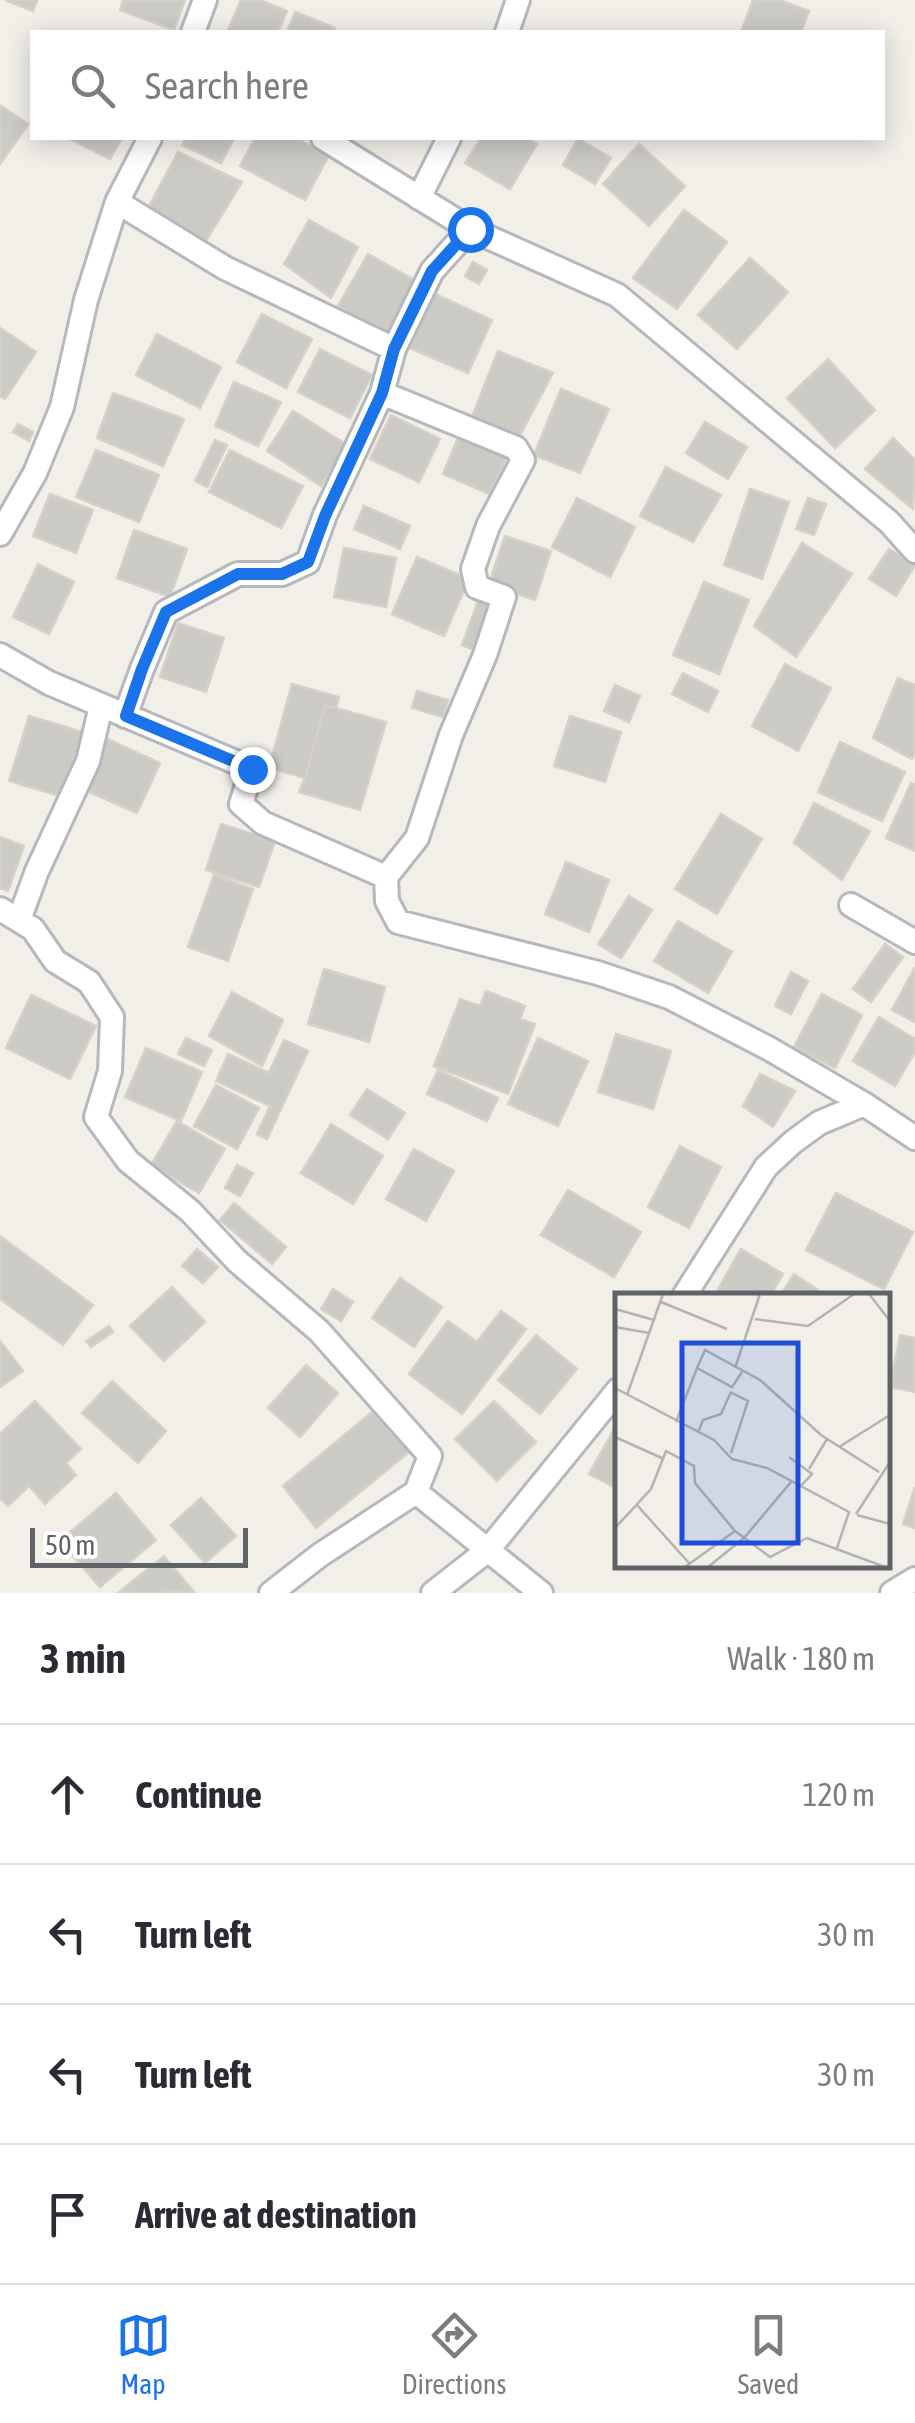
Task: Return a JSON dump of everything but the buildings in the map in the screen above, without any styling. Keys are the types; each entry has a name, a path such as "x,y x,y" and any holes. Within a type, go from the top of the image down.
{"street":[{"path":"194,30 204,0"},
{"path":"507,30 518,0"},
{"path":"0,534 35,473 62,407 86,300 117,202 149,140"},
{"path":"327,140 470,229 616,296 889,522 915,551"},
{"path":"419,198 448,140"},
{"path":"117,202 225,268 394,349"},
{"path":"126,716 166,612 238,574 282,574 308,562 382,393 394,349 432,271 470,229"},
{"path":"382,393 516,448 523,460 488,526 472,569 477,586 504,597 500,612 451,735 417,838 386,877 387,902 398,922 598,973 668,997 768,1048 915,1138"},
{"path":"0,655 49,683 252,769 242,804 263,823 386,877"},
{"path":"101,706 88,761 37,871 10,914 33,928 55,961 89,982 112,1018 110,1071 96,1117 128,1161 190,1211 237,1261 319,1331 430,1456 416,1492 320,1555 271,1593"},
{"path":"850,905 915,942"},
{"path":"686,1293 766,1167 819,1124 864,1104"},
{"path":"434,1593 488,1550 615,1394"},
{"path":"416,1492 541,1593"},
{"path":"892,1593 915,1579"}],"route":[{"path":"252,769 126,716 142,669 166,612 238,574 282,574 308,562 382,393 394,349 432,271 470,229"}]}
